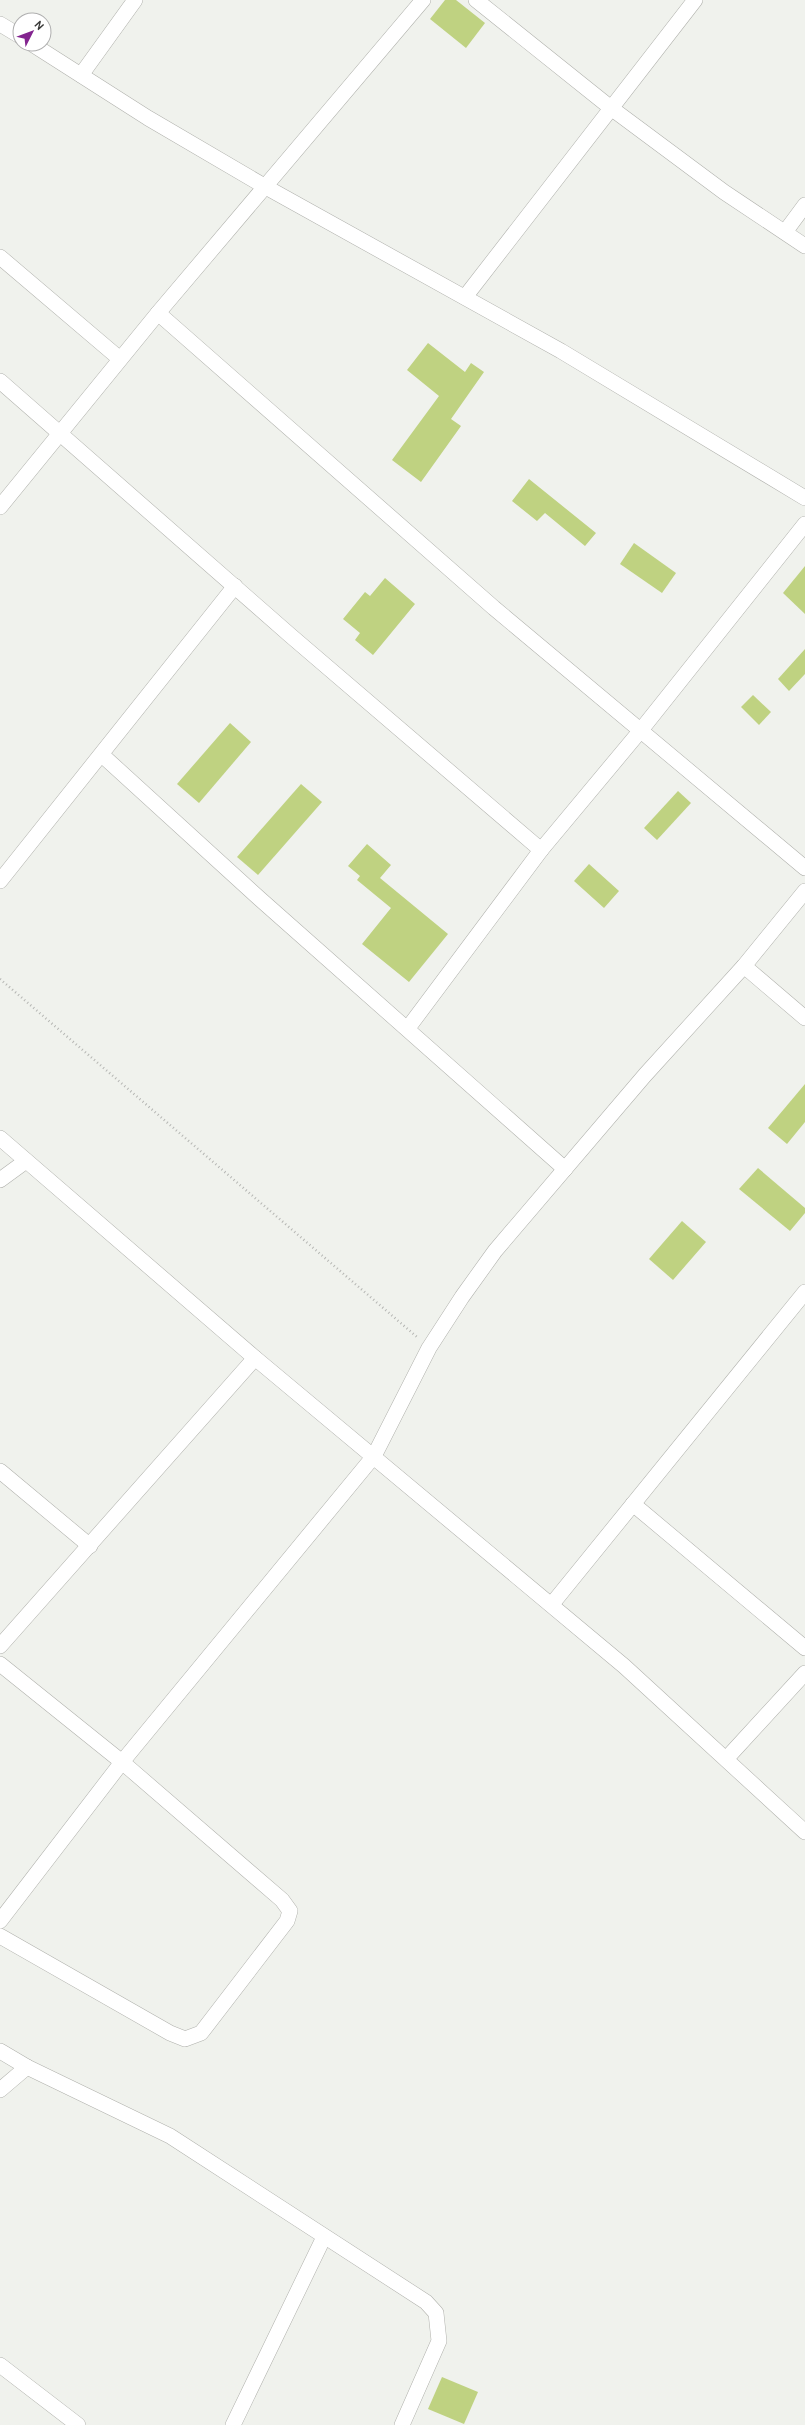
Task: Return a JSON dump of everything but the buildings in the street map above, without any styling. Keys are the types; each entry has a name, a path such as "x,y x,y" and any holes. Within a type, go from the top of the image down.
{"street":[{"path":"81,75 135,0"},
{"path":"0,507 158,313 423,0"},
{"path":"476,0 612,108 724,192 805,246"},
{"path":"465,297 695,0"},
{"path":"0,24 12,31"},
{"path":"45,52 264,186 561,351 805,498"},
{"path":"785,232 805,205"},
{"path":"0,257 120,359"},
{"path":"158,313 494,608 805,868"},
{"path":"0,381 59,434 541,850"},
{"path":"408,1028 541,850 641,730 805,524"},
{"path":"0,881 102,755 235,586"},
{"path":"102,755 260,899 408,1028 565,1169"},
{"path":"0,1922 122,1762 374,1456 430,1348 462,1297 495,1251 645,1075 744,966 805,891"},
{"path":"744,966 805,1018"},
{"path":"0,1138 256,1358 552,1604 727,1758 805,1832"},
{"path":"0,1180 26,1161"},
{"path":"552,1604 805,1292"},
{"path":"0,1646 256,1358"},
{"path":"0,1471 90,1546"},
{"path":"633,1504 805,1648"},
{"path":"0,1664 122,1762 282,1900 290,1911 287,1921 201,2033 185,2038 170,2033 0,1936"},
{"path":"727,1758 805,1673"},
{"path":"0,2051 27,2067 170,2136 426,2302 436,2313 439,2341 402,2425"},
{"path":"0,2090 27,2067"},
{"path":"234,2425 324,2237"},
{"path":"0,2365 78,2425"}],"path":[{"path":"0,979 430,1348"}]}
